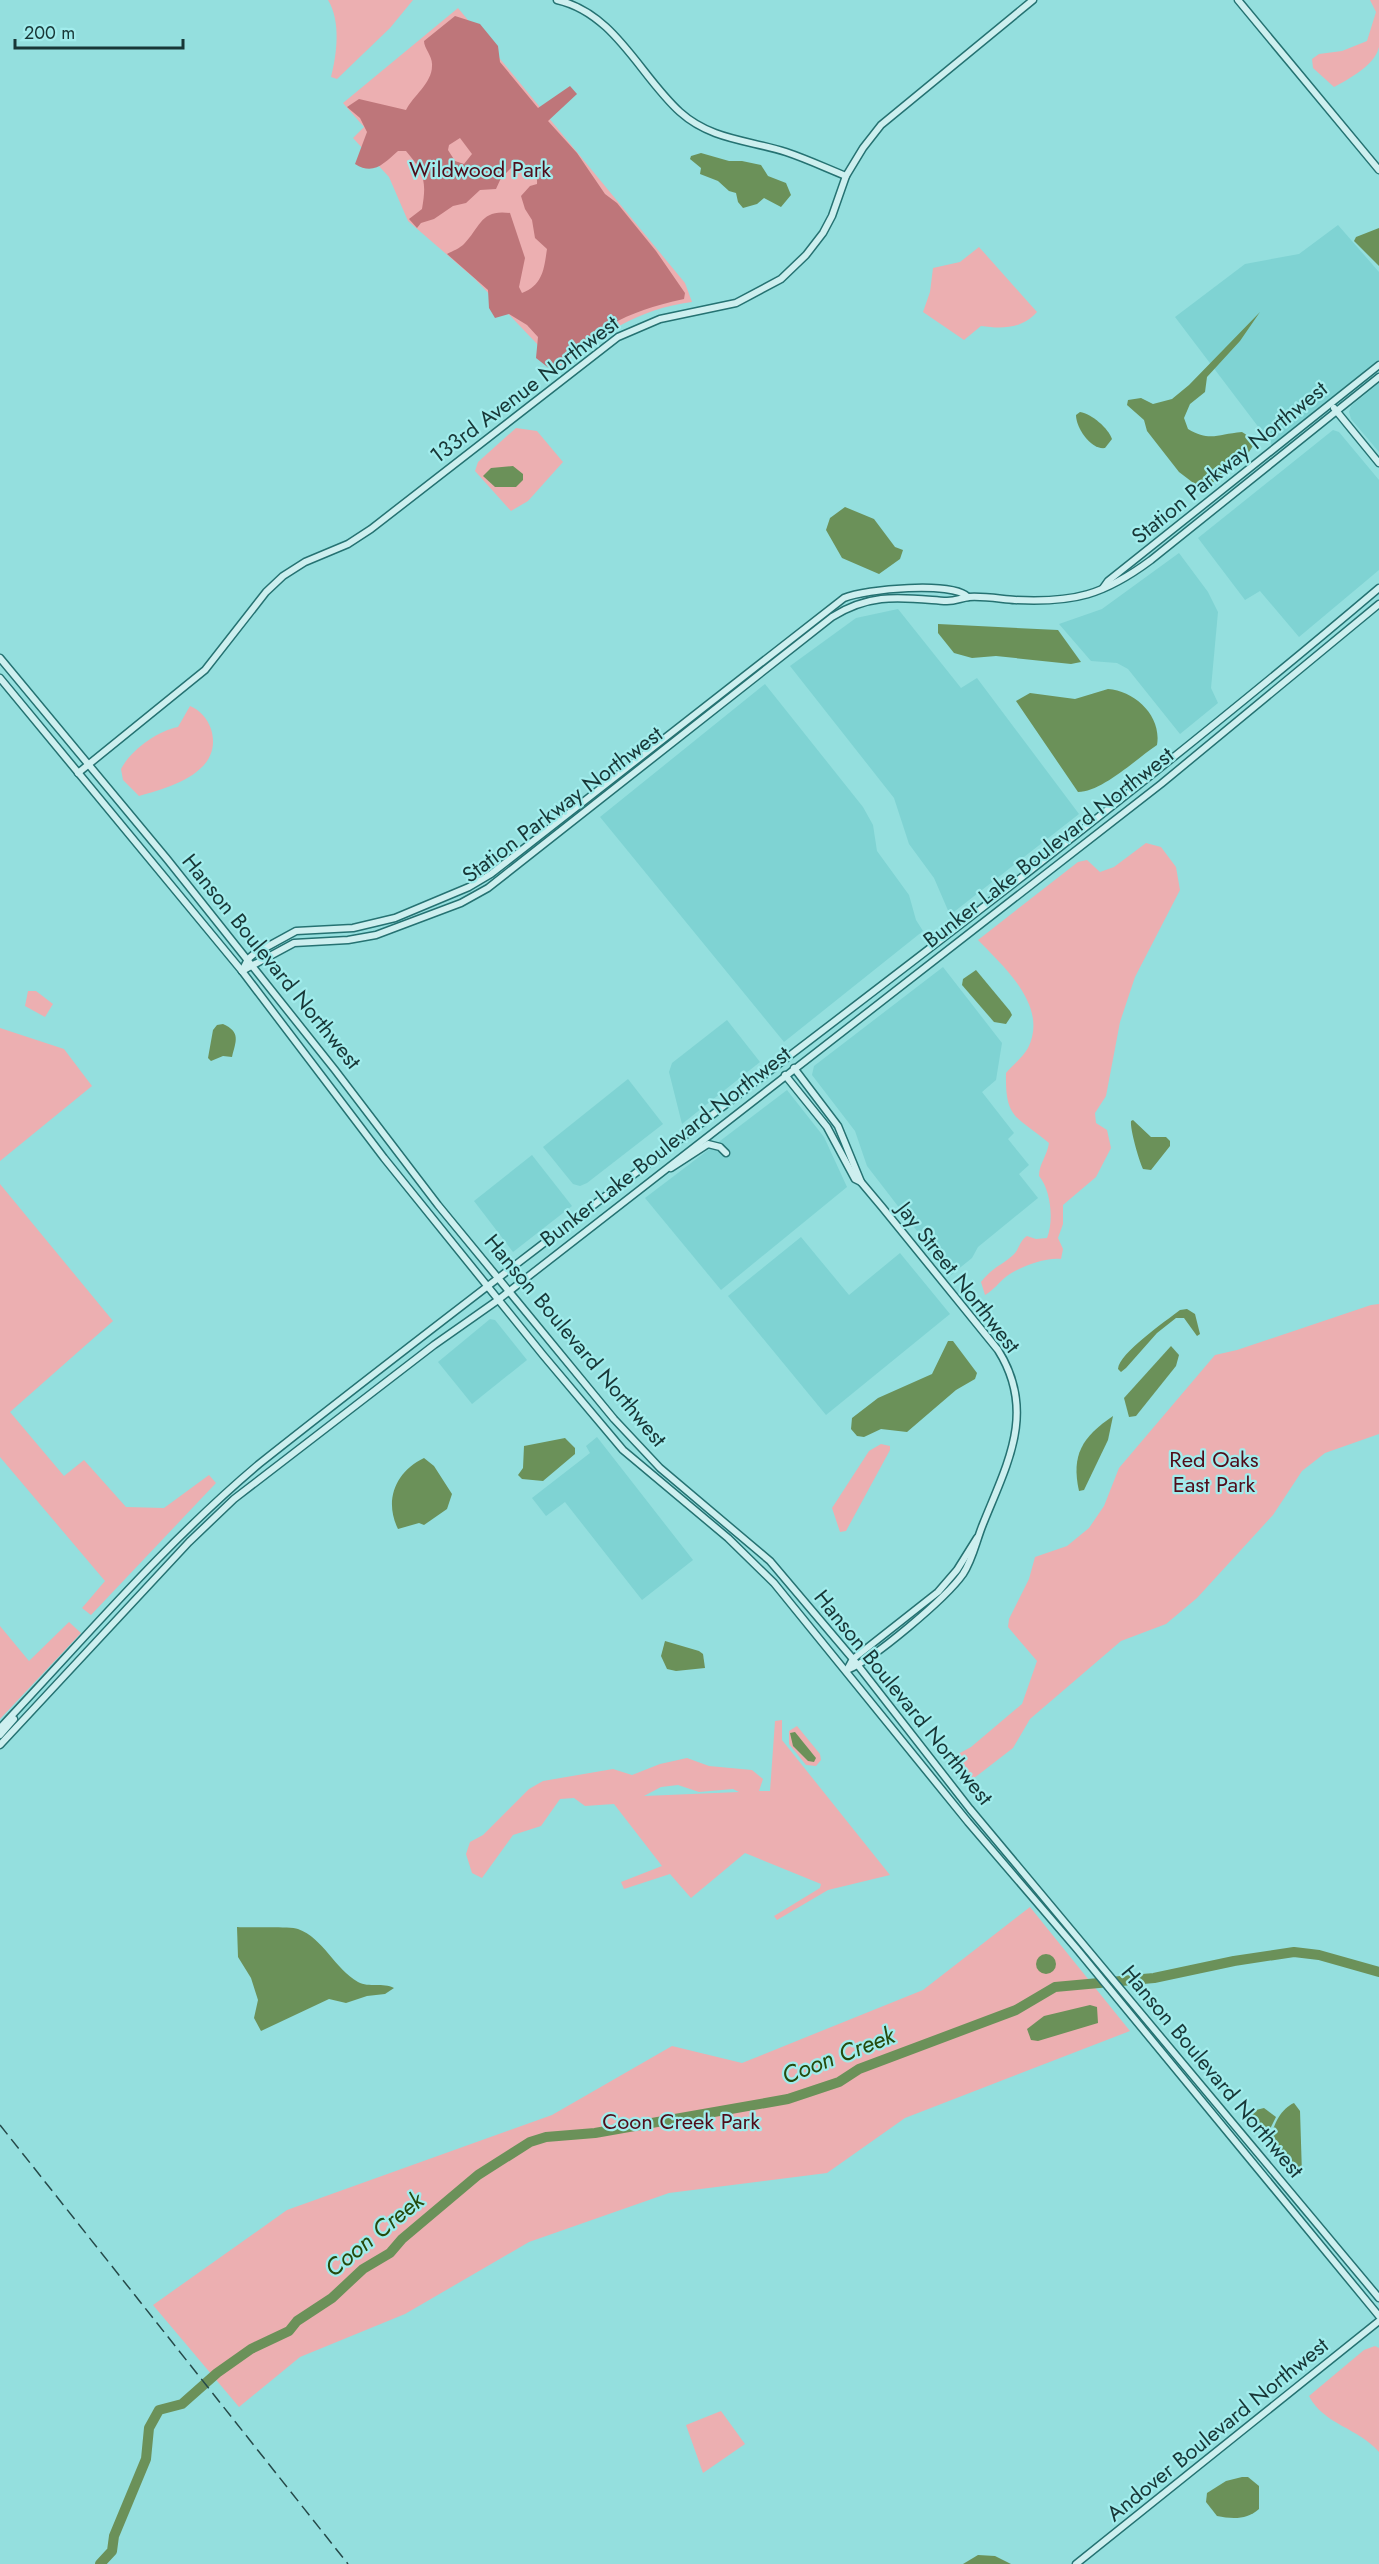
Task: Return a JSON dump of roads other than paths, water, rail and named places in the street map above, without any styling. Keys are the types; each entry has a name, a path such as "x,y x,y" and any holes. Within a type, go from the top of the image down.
{"main road":[{"path":"557,0 591,15 608,29 676,108 702,128 727,138 786,152 846,176"},
{"name":"133rd Avenue Northwest","path":"78,773 205,669 266,592 283,576 305,562 348,544 371,529 604,346 648,322 736,303 781,279 806,255 823,233 832,216 846,176 862,148 881,125 1034,0"},
{"path":"1238,0 1379,170"},
{"name":"Station Parkway Northwest","path":"1102,589 1108,581 1379,365"},
{"name":"Station Parkway Northwest","path":"242,971 248,959 267,945 296,931 353,928 375,924 461,891 492,874 814,619 844,598 884,588 956,590 968,597 1054,602 1076,599 1114,586 1144,565 1379,377"},
{"path":"1330,403 1379,462"},
{"name":"Bunker Lake Boulevard Northwest","path":"34,1692 163,1553 240,1480 360,1384 488,1288 1049,855 1202,735 1379,588"},
{"name":"Station Parkway Northwest","path":"242,971 254,967 294,943 348,940 376,934 461,903 488,888 820,626 849,606 868,600 911,598 960,601 968,597"},
{"name":"Bunker Lake Boulevard Northwest","path":"0,1745 189,1542 234,1499 434,1345 498,1300 1161,784 1379,604"},
{"path":"814,619 820,626"},
{"name":"Hanson Boulevard Northwest","path":"0,658 248,959 438,1205 501,1278 509,1291 644,1453 770,1561 858,1665 970,1809 1379,2298"},
{"name":"Hanson Boulevard Northwest","path":"0,678 242,971 384,1158 488,1288 623,1450 757,1564 847,1670 968,1822 1379,2316"},
{"name":"Jay Street Northwest","path":"794,1068 838,1126 861,1182 998,1350 1010,1373 1017,1402 1014,1439 972,1557 958,1581 935,1604 865,1660 847,1670"},
{"name":"Jay Street Northwest","path":"785,1076 828,1126 855,1179 861,1182"},
{"path":"660,1173 705,1145 715,1145 726,1153"},
{"name":"Jay Street Northwest","path":"847,1670 853,1659 938,1592 950,1579 977,1538"},
{"path":"0,1728 34,1692"},
{"path":"0,1735 34,1692"},
{"name":"Andover Boulevard Northwest","path":"1076,2564 1379,2321"}],"waterway":[{"name":"Coon Creek","path":"100,2564 112,2551 114,2536 146,2459 149,2428 159,2410 182,2404 217,2373 251,2349 289,2331 297,2321 332,2298 363,2269 390,2253 402,2239 478,2175 530,2142 546,2137 595,2133 788,2099 839,2082 859,2069 1016,2010 1055,1987 1154,1978 1234,1961 1294,1952 1319,1955 1379,1972"}],"railway":[{"path":"0,2125 348,2564"}],"park label":[{"name":"Wildwood Park","path":"480,169"},
{"name":"Red Oaks East Park","path":"1214,1472"},
{"name":"Coon Creek Park","path":"681,2121"}]}
